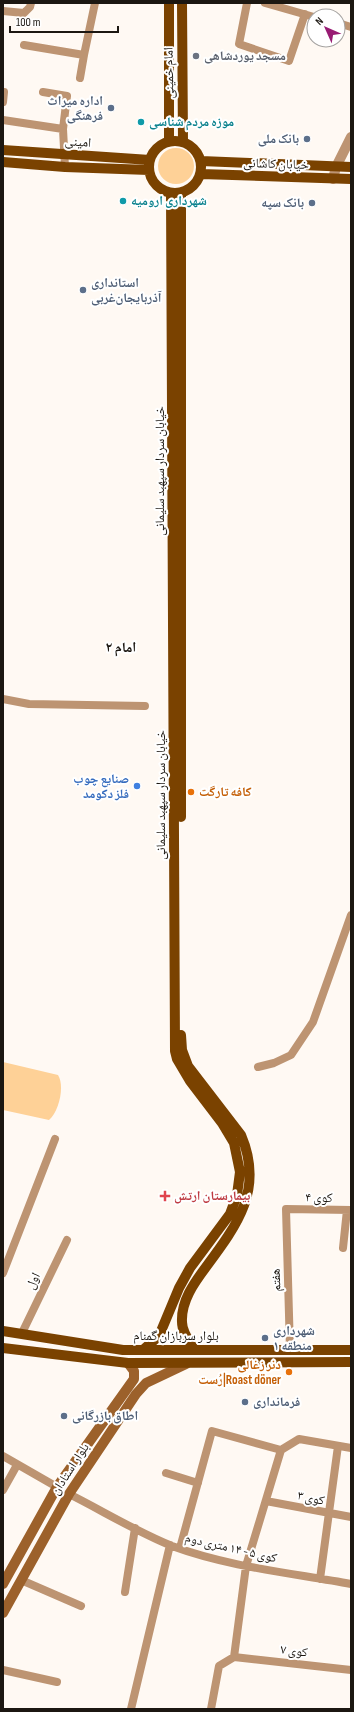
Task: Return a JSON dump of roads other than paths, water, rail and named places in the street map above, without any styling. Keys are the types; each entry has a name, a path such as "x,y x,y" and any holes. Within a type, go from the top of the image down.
{"main road":[{"name":"امام خمینی","path":"169,3 169,142"},
{"name":"امام خمینی","path":"181,3 183,142"},
{"path":"169,142 183,142 194,149 201,161 201,174 196,184 186,191 176,193 158,187 154,182 150,165 157,149 169,142"},
{"name":"امینی","path":"3,150 65,154 150,165"},
{"path":"201,161 351,167"},
{"name":"امینی","path":"3,162 65,167 150,165"},
{"name":"خیابان کاشانی","path":"201,174 351,179"},
{"name":"خیابان سردار سپهبد سلیمانی","path":"144,1349 159,1336 179,1288 190,1268 230,1214 237,1195 240,1172 234,1143 222,1123 182,1069 175,1051 176,193"},
{"name":"خیابان سردار سپهبد سلیمانی","path":"176,193 182,1050 193,1072 241,1135 246,1146 250,1164 250,1182 247,1201 239,1218 191,1287 184,1306 182,1322 184,1333 194,1349"},
{"name":"بلوار سربازان گمنام","path":"3,1331 123,1350 351,1350"},
{"path":"3,1348 128,1364 351,1362"},
{"name":"بلوار استادان","path":"3,1584 57,1487 134,1379 134,1371 128,1364"},
{"name":"بلوار استادان","path":"3,1613 69,1494 136,1394 146,1383 186,1364"}],"street":[{"path":"3,11 24,13 30,7 31,3"},
{"path":"80,78 94,3"},
{"path":"247,3 238,44 289,61 305,14 265,3"},
{"path":"24,45 84,55"},
{"path":"3,102 4,92"},
{"path":"43,92 67,96 63,129 65,167"},
{"path":"3,120 63,129"},
{"path":"333,179 336,167 351,137"},
{"path":"3,699 29,704 145,706"},
{"path":"258,1067 291,1055 313,1022 351,915"},
{"path":"3,1273 55,1139"},
{"name":"کوی ۴","path":"286,1209 349,1210"},
{"name":"هفتم","path":"286,1209 290,1350"},
{"path":"343,1248 349,1210"},
{"name":"اول","path":"22,1333 67,1240"},
{"path":"180,1548 212,1431 281,1450"},
{"path":"211,1709 219,1666 234,1656 246,1566 281,1450 299,1439 351,1448"},
{"path":"320,1578 338,1446"},
{"path":"3,1456 57,1487"},
{"path":"3,1490 17,1465"},
{"path":"166,1473 198,1483"},
{"name":"کوی ۵ - ۱۴ متری دوم","path":"69,1494 170,1545 211,1558 246,1566 351,1584"},
{"name":"کوی ۳","path":"266,1501 351,1517"},
{"path":"125,1592 135,1528"},
{"path":"130,1709 170,1545"},
{"path":"21,1580 81,1606"},
{"name":"کوی ۷","path":"234,1656 351,1670"},
{"path":"3,1670 58,1682"}],"place":[{"name":"مسجد یوردشاهی","path":"196,56"},
{"name":"اداره میراث فرهنگی","path":"111,108"},
{"name":"موزه مردم شناسی","path":"141,122"},
{"name":"بانک ملی","path":"307,139"},
{"name":"شهرداری ارومیه","path":"123,201"},
{"name":"بانک سپه","path":"312,203"},
{"name":"استانداری آذربایجان‌غربی","path":"83,290"},
{"name":"صنایع چوب فلز دکومد","path":"137,786"},
{"name":"کافه تارگت","path":"191,792"},
{"name":"بیمارستان ارتش","path":"165,1196"},
{"name":"شهرداری منطقه ۱","path":"265,1338"},
{"name":"دنر زغالی رُست|Roast döner","path":"289,1372"},
{"name":"فرمانداری","path":"245,1402"},
{"name":"اطاق بازرگانی","path":"64,1416"}],"district":[{"name":"امام ۲","path":"121,647"}]}
